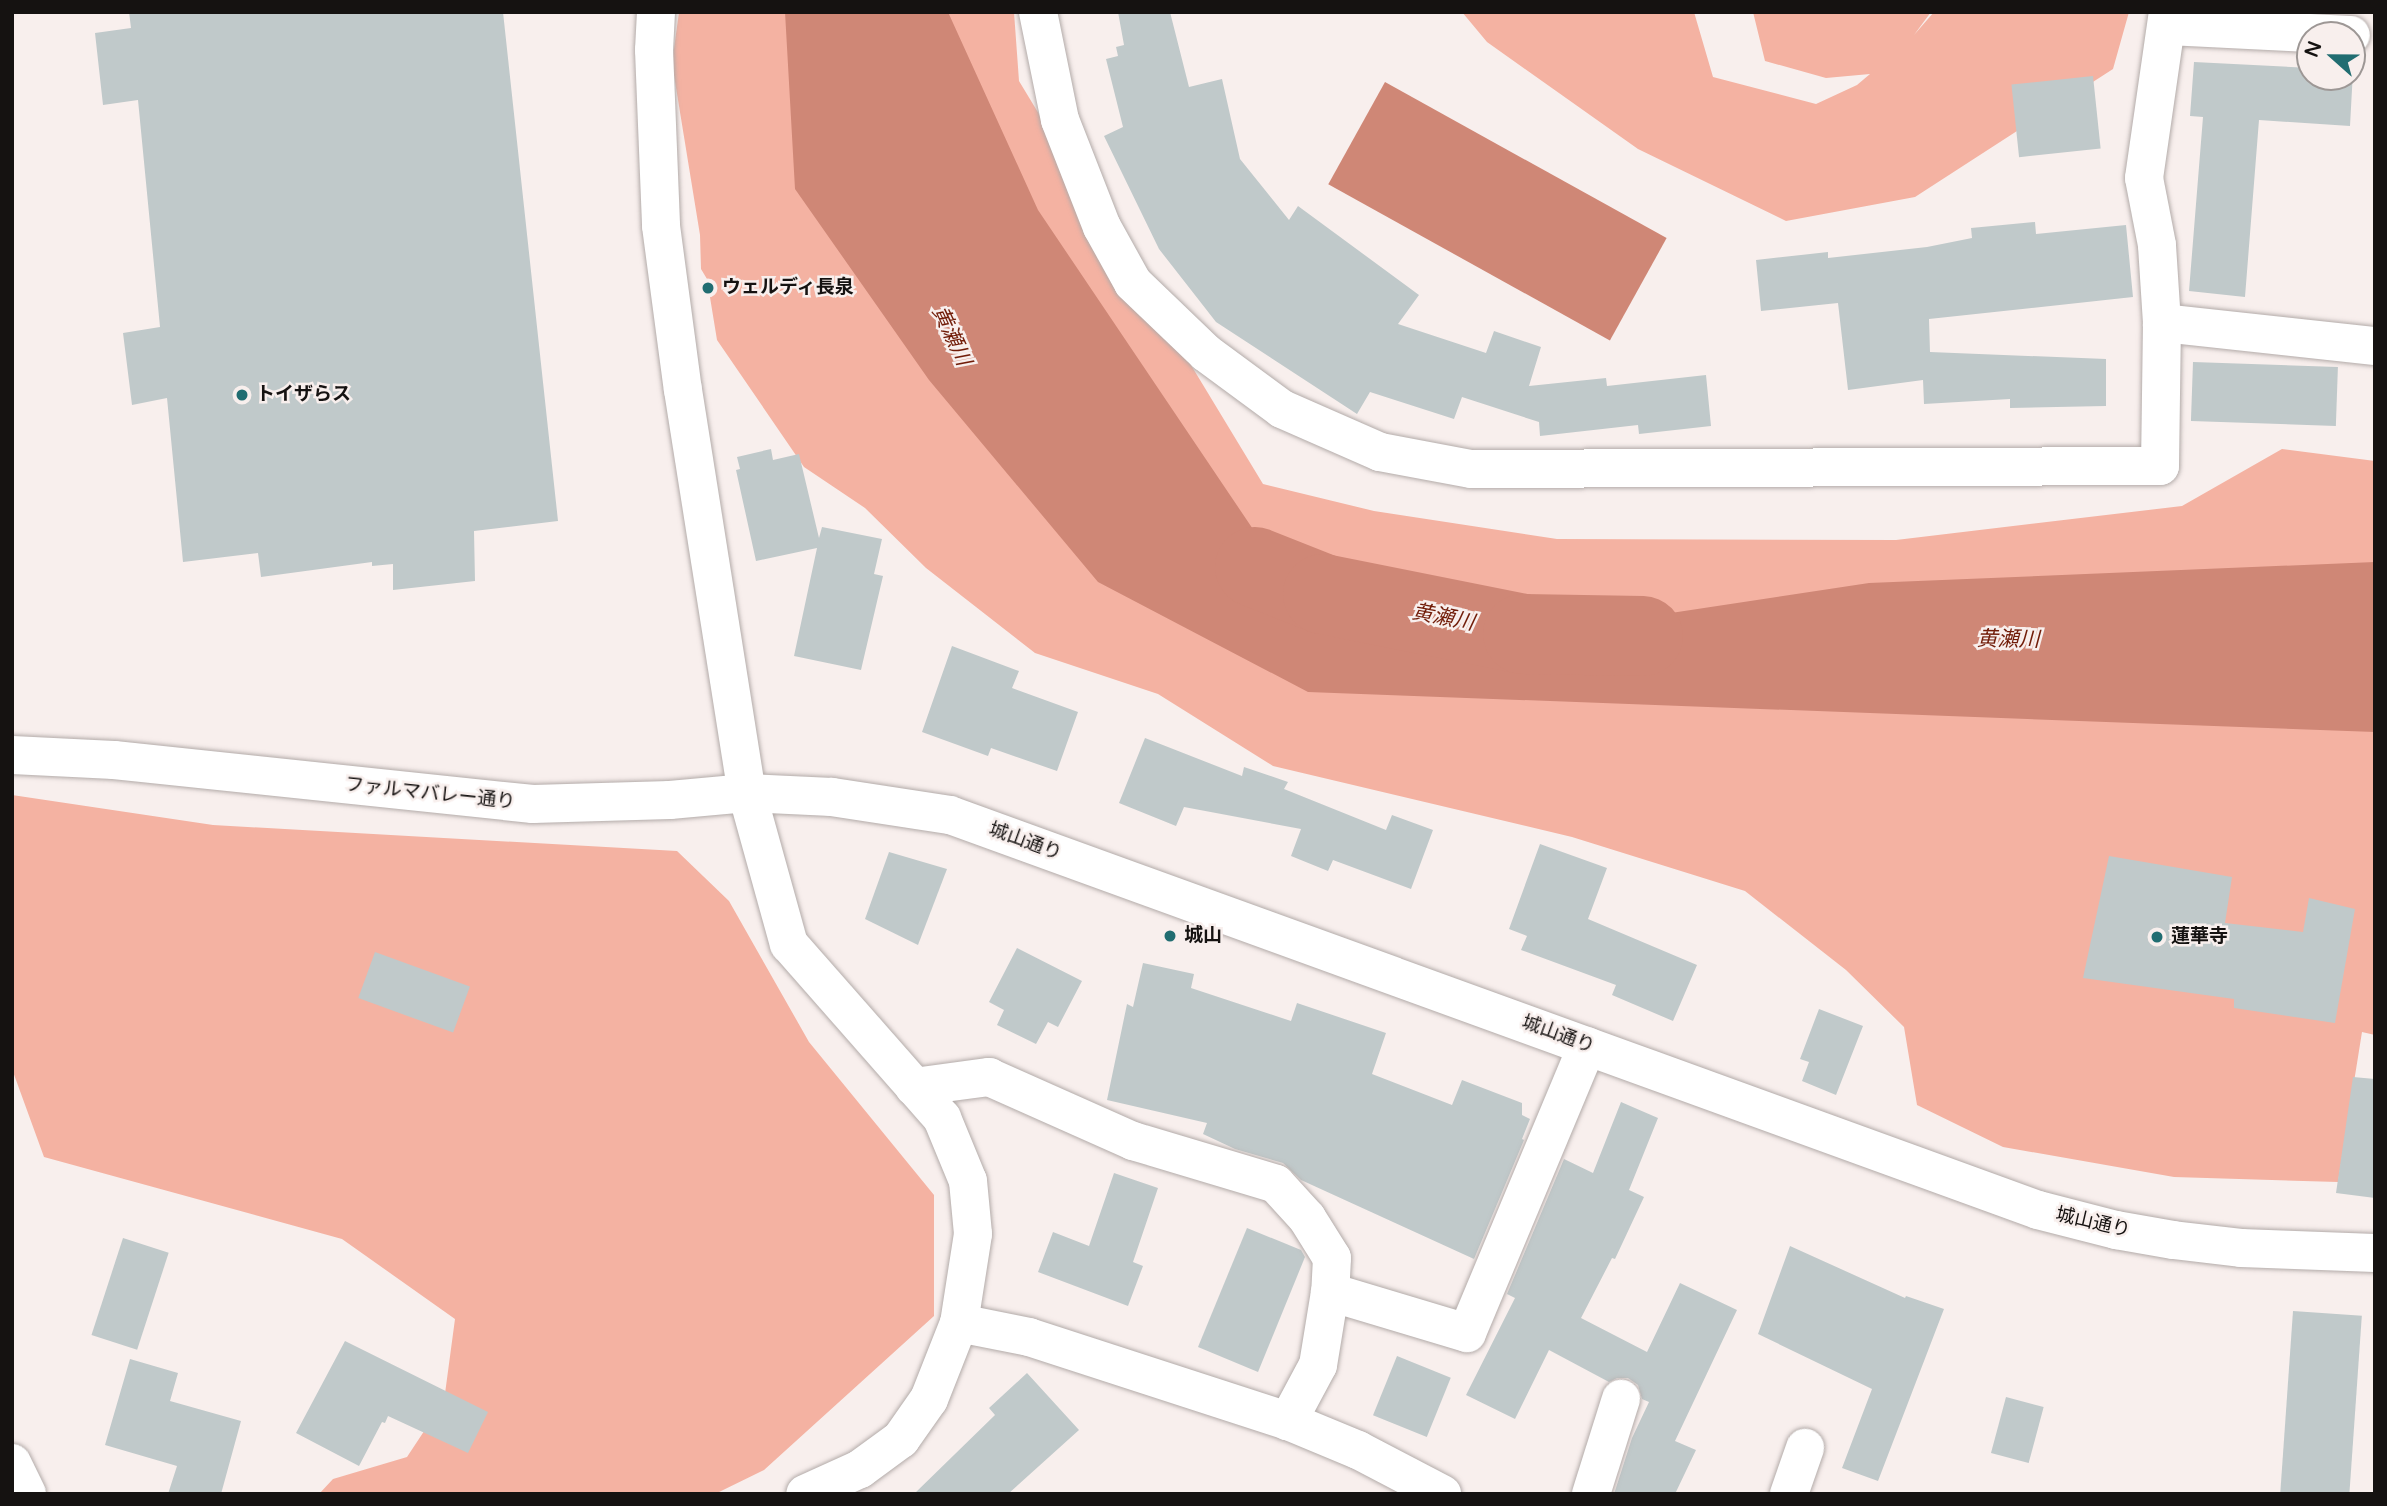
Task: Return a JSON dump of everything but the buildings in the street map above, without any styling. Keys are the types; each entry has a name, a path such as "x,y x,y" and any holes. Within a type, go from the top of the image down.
{"main road":[{"path":"656,12 654,50 661,226 683,390 747,793 789,944 942,1118 968,1181 973,1234 959,1323 929,1399 901,1439 860,1469 805,1494"},
{"path":"1038,12 1060,120 1102,227 1133,283 1206,353 1282,409 1380,452 1471,468 2160,466 2162,323 2157,245 2144,178 2168,19 2296,30"},
{"path":"2162,323 2375,346"},
{"name":"ファルマバレー通り","path":"12,755 114,760 533,804 670,800 747,793"},
{"name":"城山通り","path":"747,793 832,797 950,815 2038,1210 2116,1230 2173,1240 2241,1248 2375,1253"},
{"path":"1331,1293 1467,1333 1587,1046"},
{"path":"914,1087 989,1077 1133,1141 1276,1184 1307,1218 1332,1258 1331,1293 1318,1366 1288,1422"},
{"path":"959,1323 1029,1337 1288,1422 1357,1450 1443,1494"},
{"path":"1591,1494 1622,1399"},
{"path":"1788,1494 1805,1448"},
{"path":"12,1463 27,1494"}],"shaded area":[{"path":"679,12 1014,12 1019,81 1263,484 1374,511 1557,539 1896,540 2182,506 2282,449 2375,461 2375,1035 2362,1032 2338,1182 2174,1177 2003,1147 1917,1105 1904,1027 1846,970 1745,891 1572,837 1273,766 1158,694 1035,653 926,568 865,508 804,467 717,340 707,279 701,269 700,235 672,63"},
{"path":"1462,12 1694,12 1713,77 1816,104 1857,85 1870,74 1826,78 1765,61 1753,12 1931,12 1914,35 1934,12 2129,12 2113,69 1915,197 1786,221 1638,149 1487,42"},
{"path":"12,795 213,825 677,851 729,901 809,1042 934,1195 934,1316 764,1470 715,1494 319,1494 333,1479 407,1457 444,1401 455,1319 342,1239 44,1157 12,1069"}],"water":[{"path":"785,12 948,12 1038,210 1265,547 1440,648 1869,583 2375,562 2375,732 1308,692 1098,582 929,380 795,189"},
{"path":"1385,82 1667,238 1610,340 1328,184"}],"waterway":[{"name":"黄瀬川","path":"1255,567 1323,594 1523,634 1643,636"}],"place":[{"name":"ウェルディ長泉","path":"708,288"},
{"name":"トイザらス","path":"242,395"},
{"name":"城山","path":"1170,936"},
{"name":"蓮華寺","path":"2157,937"}]}
